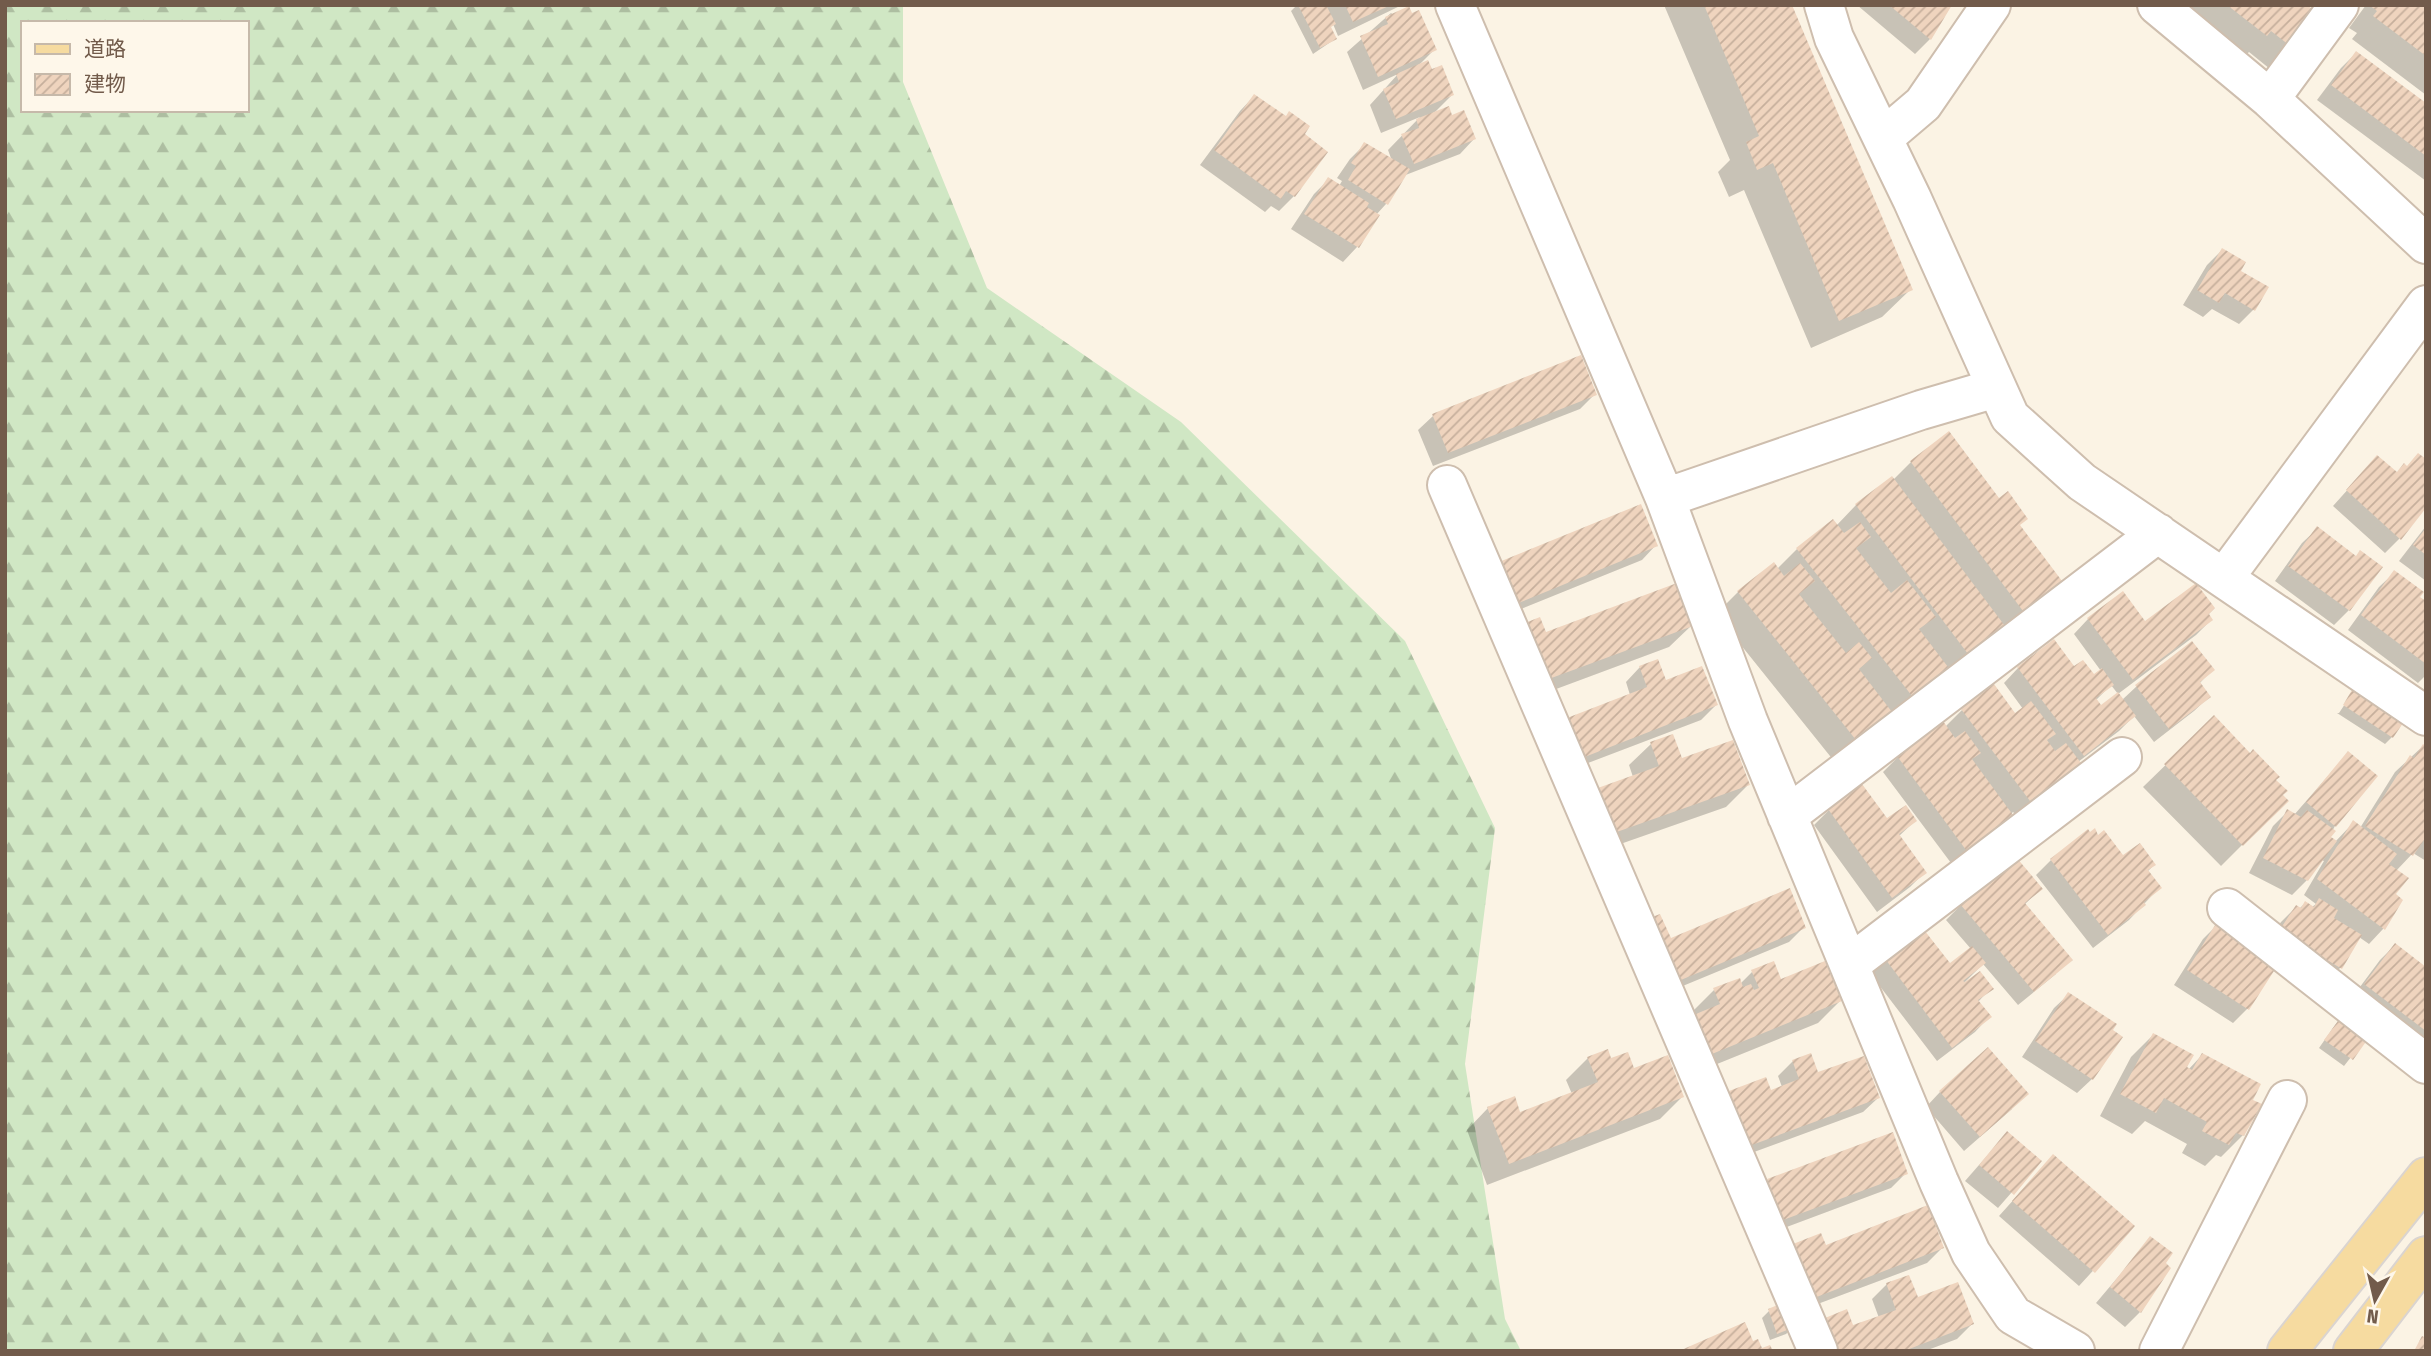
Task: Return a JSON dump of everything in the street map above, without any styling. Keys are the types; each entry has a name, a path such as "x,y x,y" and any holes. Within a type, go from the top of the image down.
{"main road":[{"path":"2287,1351 2426,1177"},
{"path":"2353,1351 2426,1256"}],"street":[{"path":"1455,5 1665,498 1748,721 1971,1254 2013,1315 2075,1351"},
{"path":"1824,5 1834,38 1883,138 2010,417 2082,482 2426,716"},
{"path":"1883,138 1923,104 1991,5"},
{"path":"2157,5 2270,100 2426,244"},
{"path":"2270,100 2339,5"},
{"path":"2224,578 2426,305"},
{"path":"1665,498 1996,387"},
{"path":"1447,485 1818,1351"},
{"path":"1787,816 2158,533"},
{"path":"1849,965 2122,757"},
{"path":"2227,908 2426,1064"},
{"path":"2160,1351 2287,1100"}],"green space":[{"path":"5,5 903,5 903,82 987,288 1181,422 1405,641 1495,828 1465,1064 1505,1319 1521,1351 5,1351"}],"building":[{"path":"1298,5 1326,5 1336,24 1331,27 1337,39 1320,48"},
{"path":"1345,5 1391,5 1353,22"},
{"path":"1704,5 1792,5 1913,290 1839,321 1773,163 1757,170 1746,142 1759,136"},
{"path":"1889,5 1952,5 1931,40"},
{"path":"2227,5 2307,5 2312,9 2307,14 2315,20 2293,48 2271,31 2267,36"},
{"path":"2369,5 2426,5 2426,56 2373,16 2377,11"},
{"path":"1409,6 1412,13 1419,10 1437,50 1378,77 1360,36 1388,24 1385,17"},
{"path":"2356,51 2426,103 2426,156 2331,85"},
{"path":"1428,60 1432,69 1442,65 1454,95 1396,119 1383,89 1399,82 1396,74"},
{"path":"1254,94 1286,116 1289,111 1310,126 1305,134 1328,152 1295,197 1286,191 1281,199 1214,150"},
{"path":"1449,106 1452,115 1464,110 1476,139 1414,164 1401,134 1419,128 1416,119"},
{"path":"1364,142 1410,169 1388,205 1348,180 1356,166 1351,163"},
{"path":"1328,177 1369,203 1367,207 1380,215 1359,248 1304,214"},
{"path":"2222,248 2246,262 2241,271 2269,287 2255,311 2225,293 2219,303 2197,290"},
{"path":"1581,355 1597,395 1448,453 1432,414"},
{"path":"1949,431 1999,498 2008,491 2028,519 2020,525 2062,581 2023,611 1910,461"},
{"path":"2418,453 2426,459 2426,508 2401,540 2346,490 2377,455 2397,472 2404,463 2407,466"},
{"path":"1892,476 2005,626 1968,654 1855,504"},
{"path":"1641,504 1658,546 1516,604 1499,562"},
{"path":"1833,519 1844,533 1860,522 1871,537 1856,548 1891,593 1907,580 1936,617 1919,629 1948,667 1912,696 1796,548"},
{"path":"2317,526 2356,556 2360,550 2383,567 2350,611 2288,566"},
{"path":"2426,528 2426,555 2413,545"},
{"path":"1774,562 1784,576 1800,563 1815,581 1799,594 1846,653 1859,642 1872,658 1859,669 1892,712 1856,740 1737,591"},
{"path":"2394,570 2424,592 2420,597 2426,601 2426,664 2361,615"},
{"path":"1677,583 1693,626 1546,680 1525,623 1540,617 1546,632"},
{"path":"2196,583 2215,608 2209,614 2213,620 2133,680 2087,618 2123,591 2145,621"},
{"path":"2054,639 2074,666 2083,660 2094,674 2102,668 2114,685 2096,698 2101,705 2118,692 2136,716 2084,756 2017,667"},
{"path":"2192,641 2215,670 2200,682 2211,697 2169,729 2135,685"},
{"path":"1658,659 1666,680 1702,666 1718,705 1582,758 1567,718 1647,687 1639,666"},
{"path":"1994,684 2015,713 2031,701 2056,734 2047,740 2055,751 2066,743 2081,763 2030,801 1961,709"},
{"path":"2352,690 2403,723 2393,738 2343,705"},
{"path":"2214,715 2250,753 2253,749 2280,777 2276,780 2288,791 2283,795 2289,801 2243,846 2164,764"},
{"path":"1943,721 1955,738 1965,731 1981,753 1972,759 2013,815 1966,850 1897,756"},
{"path":"1673,734 1682,758 1733,740 1750,785 1611,834 1595,789 1659,766 1650,742"},
{"path":"2423,744 2426,746 2426,837 2413,856 2365,826 2410,755 2414,758"},
{"path":"2348,751 2378,776 2336,827 2306,802"},
{"path":"1862,784 1887,818 1906,805 1917,821 1899,834 1927,873 1892,898 1828,809"},
{"path":"2287,809 2301,817 2307,810 2336,831 2331,837 2337,841 2308,881 2263,858"},
{"path":"2353,820 2397,854 2389,864 2409,878 2396,894 2403,900 2385,930 2317,879"},
{"path":"2095,828 2098,835 2104,830 2123,855 2140,843 2156,865 2148,870 2162,888 2144,902 2146,905 2108,935 2050,859 2088,829 2090,832"},
{"path":"2016,857 2043,889 2025,903 2073,960 2034,992 1960,904"},
{"path":"1790,888 1806,928 1676,982 1647,919 1660,914 1671,938"},
{"path":"2319,898 2338,910 2334,918 2362,935 2342,969 2279,931 2296,905 2301,908 2305,901 2314,907"},
{"path":"2217,922 2281,960 2249,1010 2187,970"},
{"path":"1921,926 1950,963 1972,946 1986,963 1963,981 1980,971 1994,989 1978,1000 1992,1017 1952,1048 1883,956"},
{"path":"2395,943 2426,967 2426,1031 2364,984"},
{"path":"1774,961 1781,979 1825,961 1842,1001 1707,1056 1691,1016 1720,1004 1713,988 1740,978 1743,987 1751,984 1754,990 1759,988 1751,970"},
{"path":"2068,992 2117,1024 2113,1030 2123,1037 2093,1080 2035,1041"},
{"path":"2347,1009 2375,1029 2353,1060 2324,1040"},
{"path":"2153,1033 2194,1055 2187,1067 2192,1070 2202,1053 2261,1084 2253,1100 2262,1104 2244,1136 2236,1133 2229,1145 2202,1131 2207,1122 2164,1098 2156,1113 2120,1094"},
{"path":"1988,1047 2029,1094 1980,1137 1939,1091"},
{"path":"1608,1049 1611,1058 1628,1052 1634,1068 1668,1055 1684,1097 1509,1164 1487,1107 1515,1096 1520,1112 1598,1082 1587,1057"},
{"path":"1811,1053 1818,1072 1864,1056 1880,1098 1749,1146 1729,1091 1766,1077 1771,1090 1799,1079 1792,1060"},
{"path":"2007,1131 2042,1161 2014,1195 1979,1165"},
{"path":"1893,1132 1908,1174 1783,1220 1767,1179"},
{"path":"2053,1154 2135,1226 2095,1273 2012,1201"},
{"path":"1928,1205 1944,1248 1814,1298 1793,1244 1821,1233 1826,1245"},
{"path":"2150,1236 2173,1253 2166,1263 2171,1268 2141,1313 2110,1287"},
{"path":"1909,1275 1918,1297 1958,1282 1974,1324 1904,1351 1838,1351 1825,1318 1847,1309 1853,1325 1896,1310 1886,1283"},
{"path":"1785,1302 1795,1327 1777,1334 1768,1309"},
{"path":"1745,1322 1753,1341 1758,1339 1762,1348 1770,1345 1773,1351 1679,1351"},
{"path":"2422,1336 2426,1338 2426,1351 2414,1351"}]}
